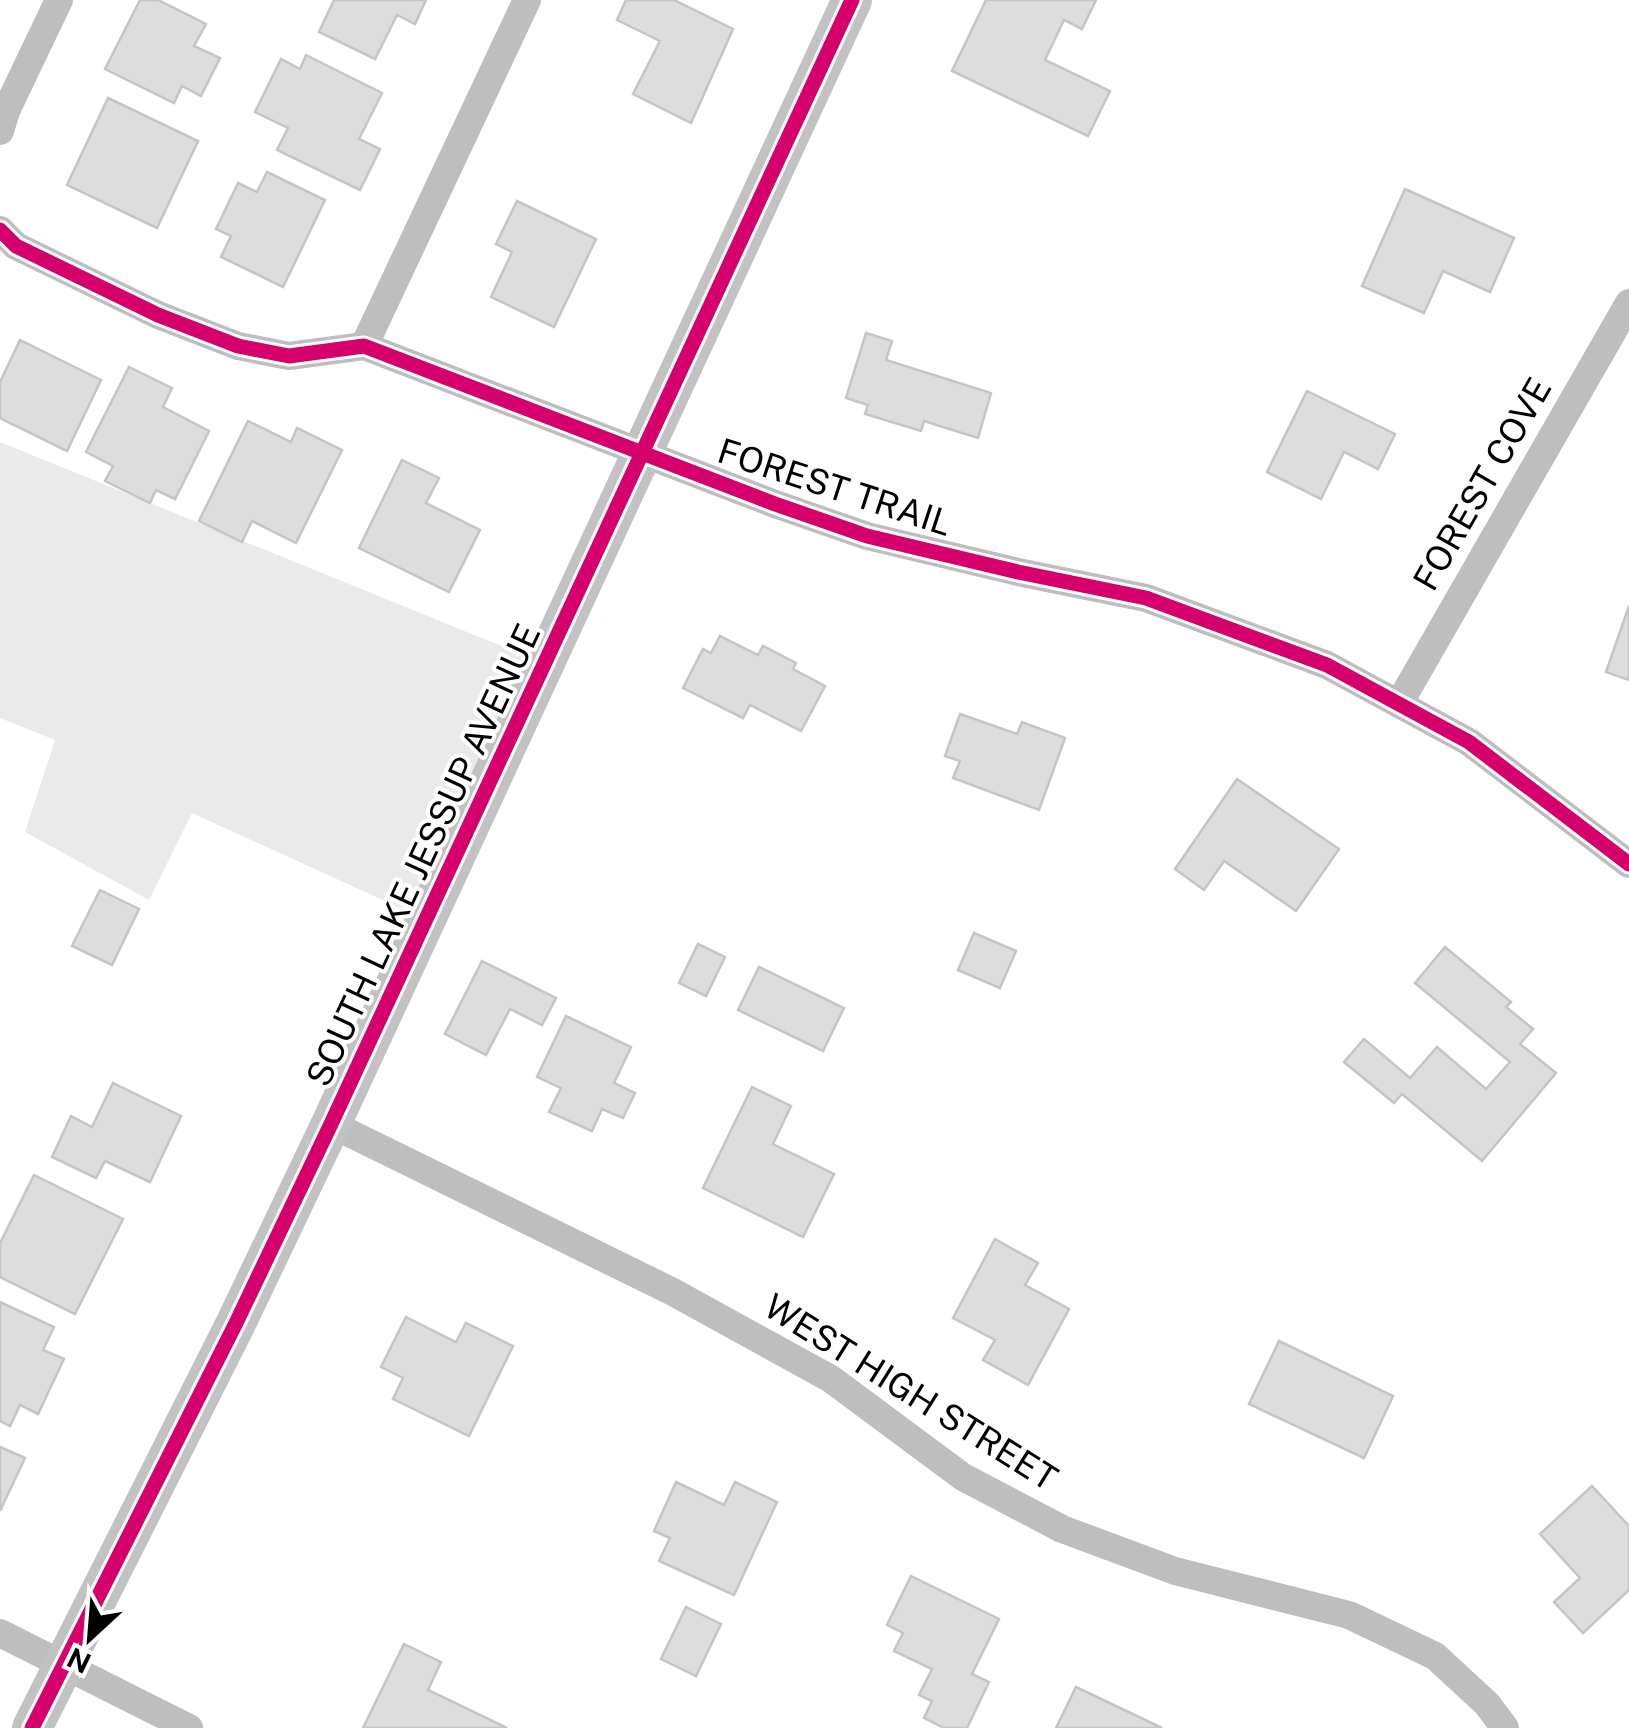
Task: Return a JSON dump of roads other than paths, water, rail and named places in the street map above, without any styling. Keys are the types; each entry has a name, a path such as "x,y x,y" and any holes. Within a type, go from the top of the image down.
{"street":[{"path":"0,132 59,0"},
{"path":"364,346 527,0"},
{"name":"SOUTH LAKE JESSUP AVENUE","path":"32,1728 236,1323 331,1124 852,0"},
{"name":"FOREST TRAIL","path":"0,230 16,246 122,298 238,346 289,356 364,346 867,536 1146,598 1327,665 1469,742 1629,864"},
{"name":"FOREST COVE","path":"1400,702 1629,303"},
{"name":"WEST HIGH STREET","path":"331,1124 673,1292 831,1378 963,1477 1062,1529 1175,1571 1349,1615 1435,1656 1487,1704 1504,1728"},
{"path":"0,1633 190,1728"}]}
